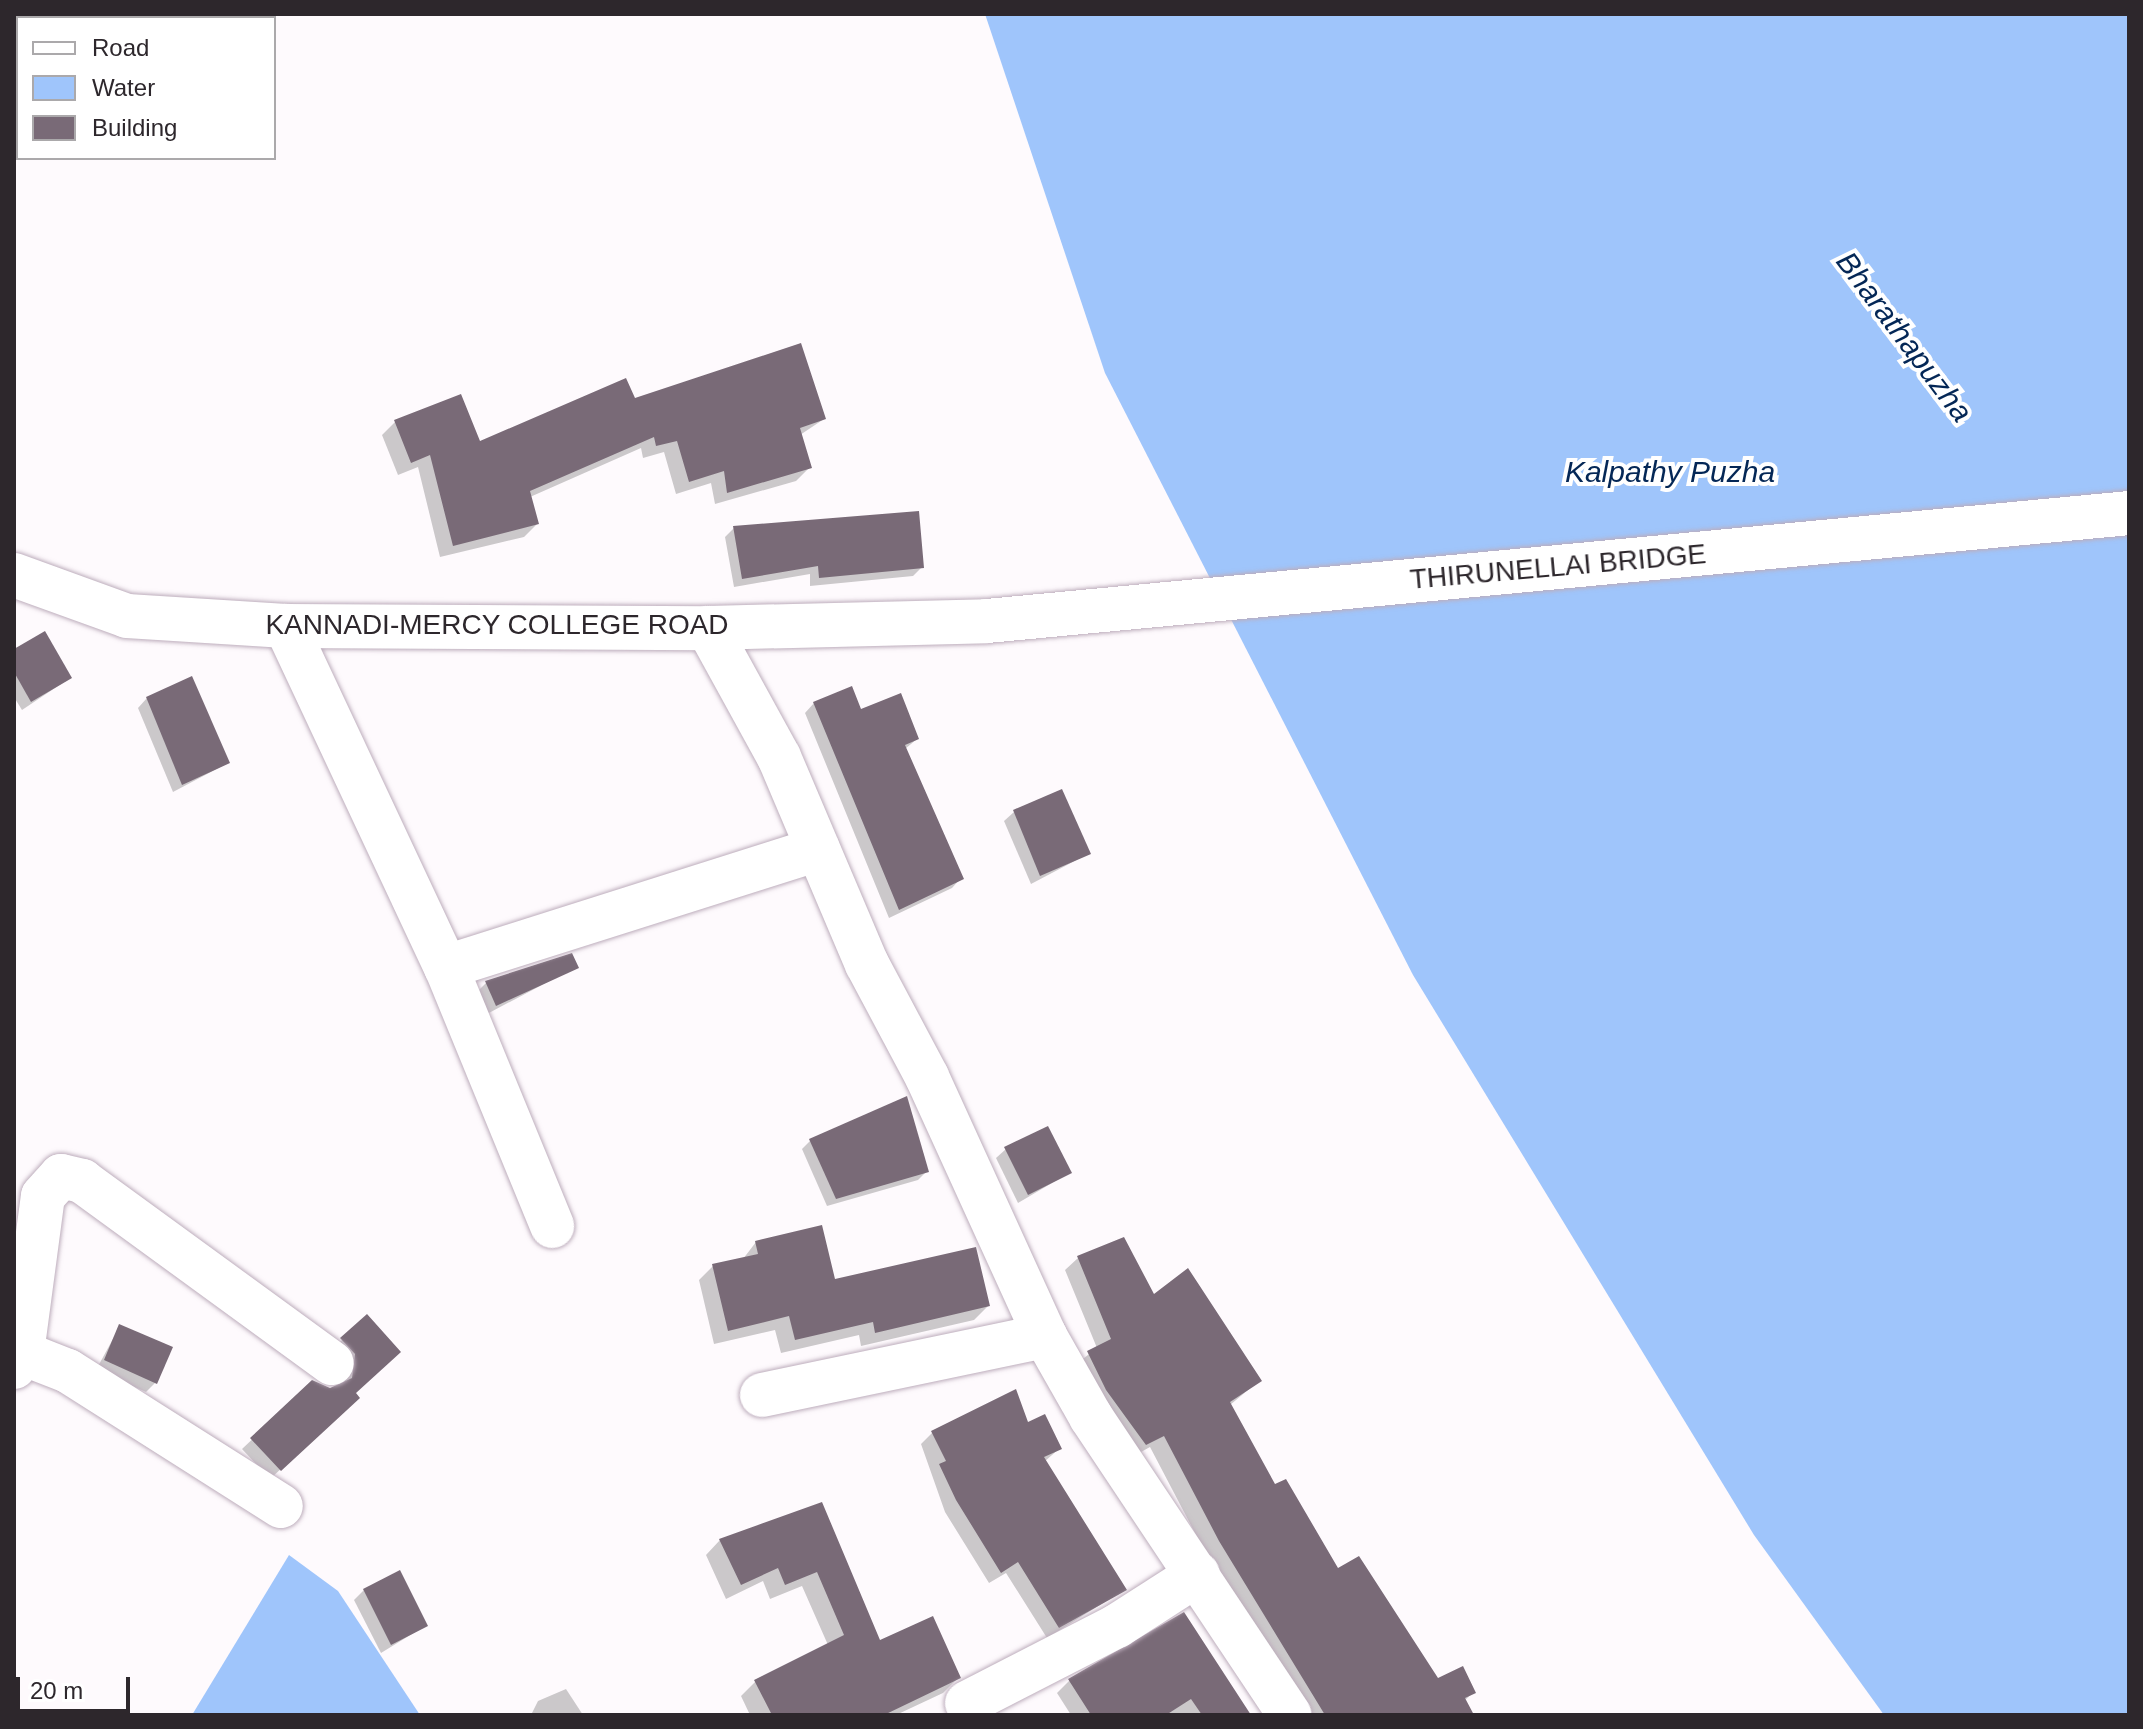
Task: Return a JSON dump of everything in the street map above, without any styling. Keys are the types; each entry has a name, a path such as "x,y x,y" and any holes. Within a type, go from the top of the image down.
{"street":[{"name":"THIRUNELLAI BRIDGE","path":"987,621 2129,513"},
{"name":"KANNADI-MERCY COLLEGE ROAD","path":"14,575 127,616 286,626 708,628 987,621"},
{"path":"286,626 446,967 552,1226"},
{"path":"708,628 779,757 867,964 927,1077 1045,1336 1091,1417 1290,1715"},
{"path":"446,967 818,849"},
{"path":"281,1506 68,1371 18,1360 43,1196 61,1176 82,1181 332,1363"},
{"path":"762,1395 1045,1336"},
{"path":"967,1703 1117,1626 1198,1574"}],"water":[{"name":"Kalpathy Puzha","path":"985,14 2129,14 2129,1715 1884,1715 1754,1535 1413,975 1105,373"},
{"path":"289,1555 338,1591 420,1715 192,1715"}],"building":[{"path":"801,343 826,419 800,428 812,468 727,493 724,471 689,482 677,441 656,446 654,437 530,491 539,524 453,546 430,455 411,463 394,420 461,394 480,441 626,378 635,398"},
{"path":"919,511 924,568 819,578 818,566 742,579 733,526"},
{"path":"45,631 72,678 31,702 14,672 14,649"},
{"path":"192,676 230,763 182,785 146,697"},
{"path":"852,686 861,709 901,693 919,739 905,745 964,879 899,910 813,702"},
{"path":"1062,789 1091,854 1040,876 1013,810"},
{"path":"572,953 579,968 496,1006 485,981"},
{"path":"907,1096 929,1172 836,1199 809,1139"},
{"path":"1048,1126 1072,1173 1028,1195 1004,1147"},
{"path":"822,1225 835,1279 976,1247 990,1306 875,1333 873,1322 795,1340 789,1316 728,1331 712,1264 758,1254 755,1241"},
{"path":"1124,1237 1154,1294 1188,1268 1262,1381 1230,1402 1275,1484 1286,1479 1338,1568 1359,1556 1438,1678 1463,1666 1476,1693 1465,1698 1474,1715 1325,1715 1219,1541 1164,1436 1146,1445 1106,1390 1087,1351 1111,1339 1077,1256"},
{"path":"367,1314 401,1352 356,1393 360,1398 281,1471 250,1438 312,1380 330,1388 352,1378 355,1354 340,1338"},
{"path":"119,1324 173,1347 157,1384 104,1360"},
{"path":"1016,1389 1028,1422 1045,1414 1062,1449 1044,1457 1127,1590 1059,1628 1018,1562 1001,1573 956,1500 939,1464 946,1461 931,1431"},
{"path":"822,1502 880,1640 933,1616 961,1678 884,1715 772,1715 754,1680 844,1635 817,1572 785,1585 778,1568 741,1585 719,1539"},
{"path":"400,1570 428,1626 391,1645 363,1589"},
{"path":"1184,1612 1251,1715 1202,1715 1191,1699 1166,1715 1091,1715 1068,1679"}],"water label":[{"name":"Bharathapuzha","path":"1904,337"}]}
